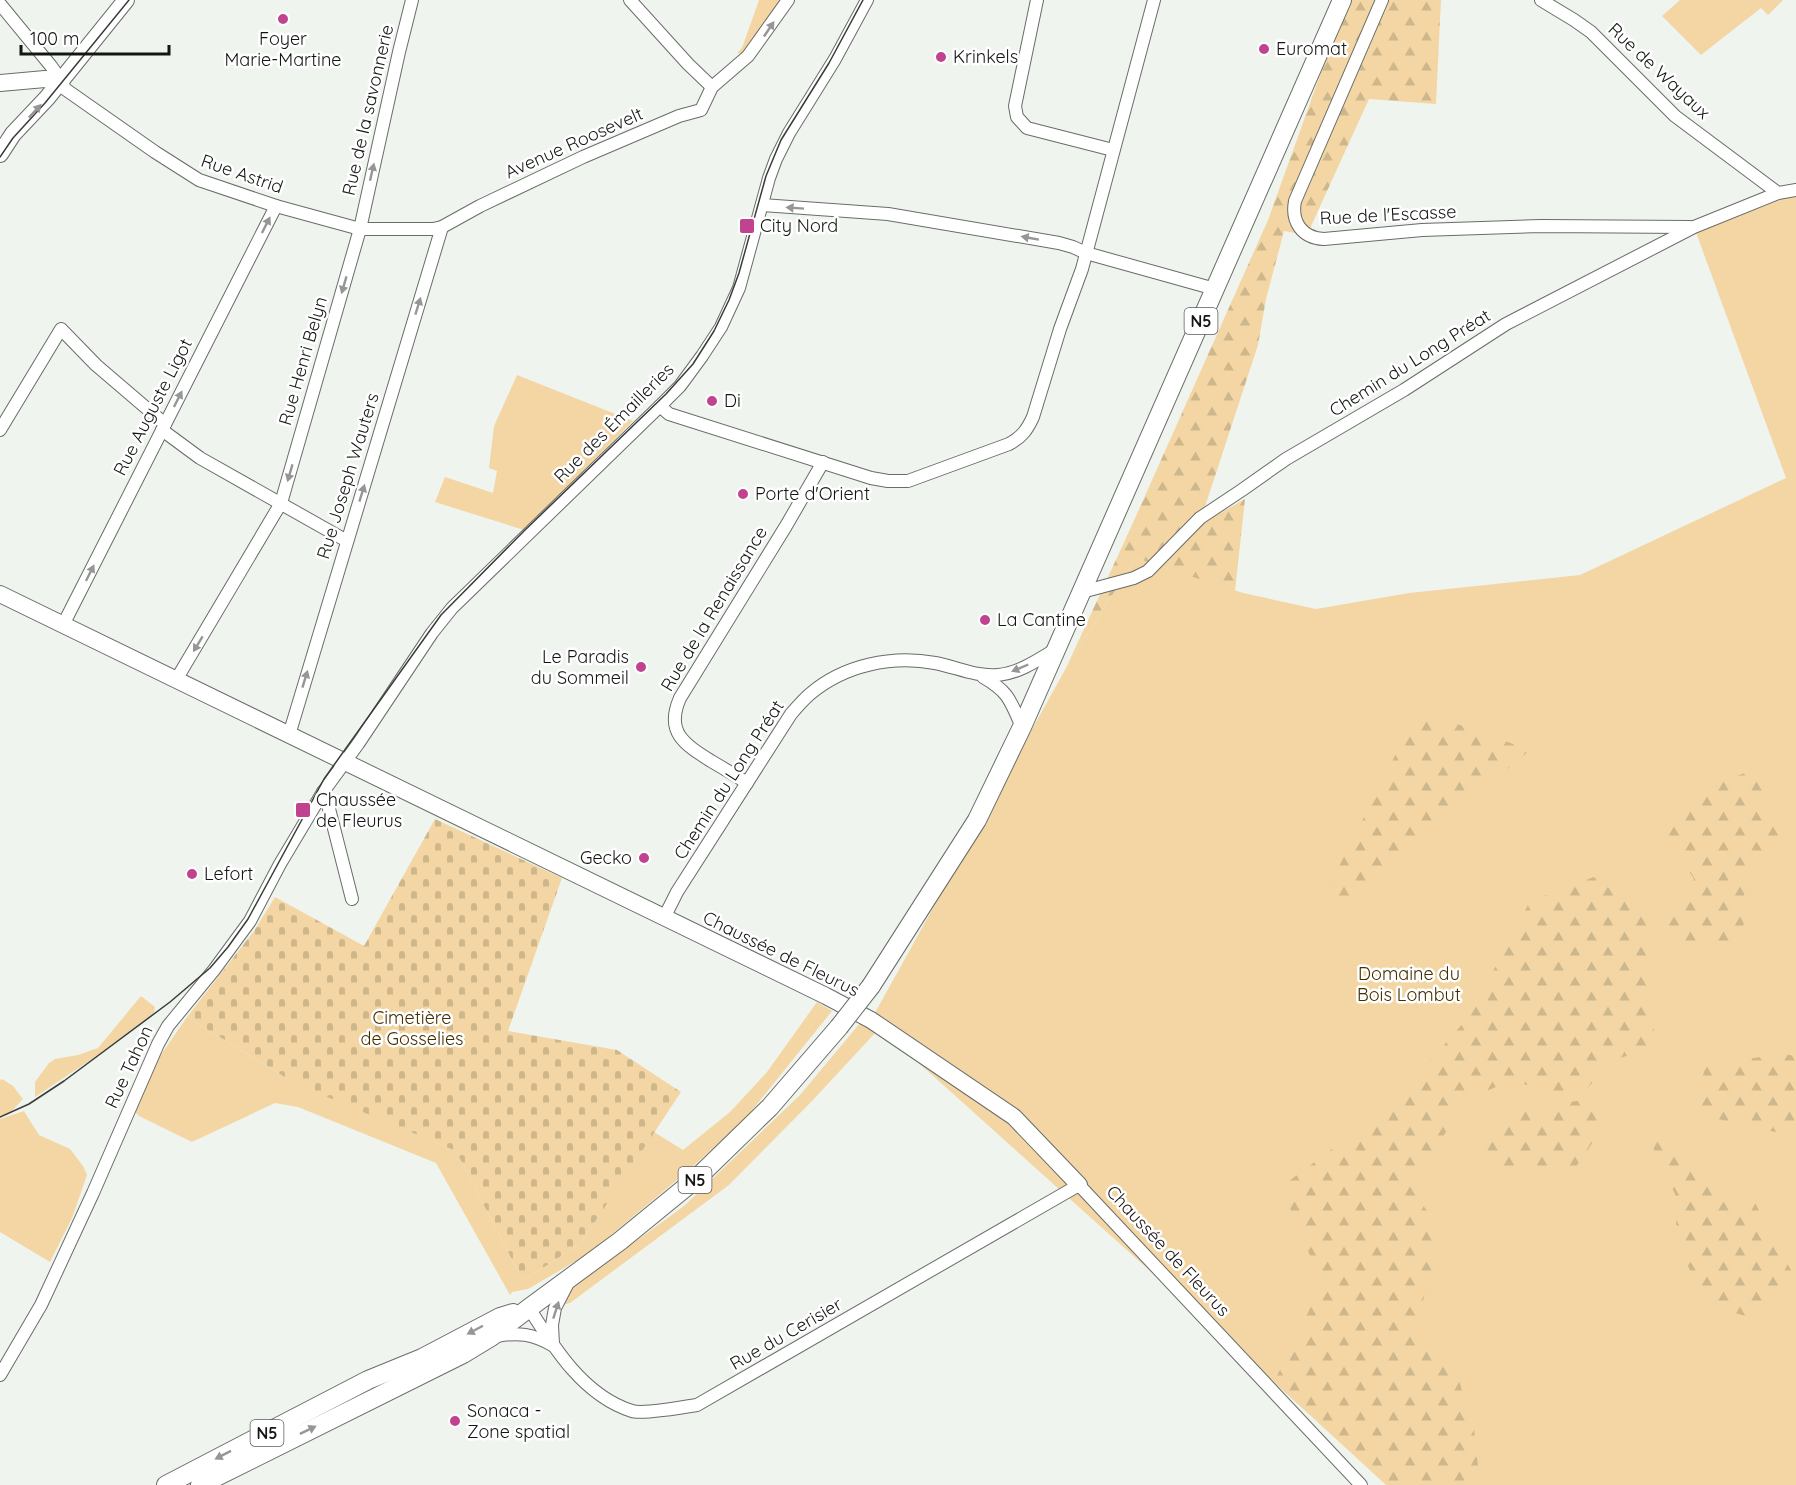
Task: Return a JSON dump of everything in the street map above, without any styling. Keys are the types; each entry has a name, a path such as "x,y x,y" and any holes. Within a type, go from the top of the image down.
{"main road":[{"path":"3,144 61,80 126,0"},
{"name":"N5","path":"200,1485 463,1354 491,1337 620,1241 697,1178 770,1107 871,986 977,820 1022,726 1342,0"},
{"path":"0,83 61,80"},
{"name":"Chaussée de Fleurus","path":"0,594 871,1020 1014,1117 1079,1185"},
{"name":"N5","path":"166,1485 368,1380 422,1358 500,1317 529,1308"}],"street":[{"name":"Rue de la savonnerie","path":"360,229 412,0"},
{"path":"630,0 712,87"},
{"name":"Avenue Roosevelt","path":"442,227 480,206 583,158 679,116 701,110 712,87 748,56 788,0"},
{"name":"Rue des Émailleries","path":"343,762 358,744 432,633 452,608 690,374 726,317 744,270 769,178 780,150 835,59 867,0"},
{"path":"1037,0 1015,106 1017,117 1028,128 1113,150"},
{"path":"660,406 669,414 871,478 888,481 908,481 1009,444 1019,438 1028,429 1033,417 1060,329 1082,269 1154,0"},
{"name":"Rue de l'Escasse","path":"1382,0 1295,201 1293,211 1295,219 1307,235 1324,239 1422,230 1553,226 1694,227"},
{"name":"Rue de Wayaux","path":"1541,0 1591,32 1675,116 1778,193"},
{"name":"Rue Astrid","path":"0,4 61,80 67,91 189,176 276,206 360,229 442,227"},
{"name":"Chemin du Long Préat","path":"1082,592 1134,578 1148,571 1200,518 1286,459 1404,390 1506,324 1694,227 1778,193 1796,190"},
{"path":"762,205 908,217 1059,243 1086,253 1215,289"},
{"name":"Rue Auguste Ligot","path":"63,625 276,206"},
{"name":"Rue Joseph Wauters","path":"289,735 442,227"},
{"name":"Rue Henri Belyn","path":"176,680 281,503 360,229"},
{"path":"0,430 61,329 96,365 200,458 347,541"},
{"name":"Rue de la Renaissance","path":"747,783 686,745 674,724 675,709 823,462"},
{"path":"979,675 997,675 1023,668 1057,648"},
{"name":"Chemin du Long Préat","path":"664,918 677,892 791,714 810,694 834,678 859,667 885,662 911,660 936,663 979,675"},
{"path":"979,675 997,685 1008,695 1022,726"},
{"name":"Rue Tahon","path":"0,1375 41,1305 168,1026 250,921 280,864 343,762"},
{"path":"323,792 352,898"},
{"name":"Rue du Cerisier","path":"529,1308 553,1345 597,1394 634,1412 697,1405 1079,1185"},
{"name":"Chaussée de Fleurus","path":"1079,1185 1361,1485"},
{"path":"491,1337 512,1333 529,1334 553,1345 552,1325 555,1308 571,1277"}],"green space":[{"path":"759,0 788,0 746,53 737,53 742,48"},
{"path":"1347,0 1441,0 1436,104 1369,99 1307,235 1284,231 1266,299 1258,345 1199,525 1245,499 1235,591 1136,558 1066,668 1268,220"},
{"path":"1680,0 1783,0 1768,15 1761,8 1701,55 1662,16"},
{"name":"Domaine du Bois Lombut","path":"1796,191 1796,1485 1388,1485 871,1020 1066,668 1136,558 1243,593 1316,609 1409,593 1580,575 1786,478 1694,227"},
{"path":"517,375 633,421 524,530 435,502 445,477 493,493 497,471 489,468 494,426"},
{"path":"1418,710 1530,750 1352,901 1321,902"},
{"path":"1756,769 1779,838 1745,870 1743,944 1670,947 1657,926 1649,950 1649,993 1656,1046 1611,1061 1580,1097 1510,1081 1463,1101 1413,1191 1444,1235 1428,1279 1417,1328 1452,1358 1474,1429 1480,1485 1386,1485 1274,1382 1322,1284 1281,1187 1395,1102 1470,1015 1530,901 1594,877 1658,925 1671,905 1694,879 1664,833 1709,786"},
{"name":"Cimetière de Gosselies","path":"435,819 562,878 508,1031 617,1050 681,1092 581,1243 523,1281 456,1151 288,1079 187,1017 254,931 275,897 364,946"},
{"path":"141,996 155,1007 154,1013 92,1059 35,1097 35,1082 49,1063 55,1059 78,1055 98,1048"},
{"path":"817,1002 832,1011 745,1119 689,1170 588,1254 528,1289 512,1292 510,1295 436,1163 298,1107 275,1103 192,1142 135,1112 151,1069 187,1017 288,1079 456,1151 523,1281 581,1243 654,1132 683,1150 730,1112 767,1072"},
{"path":"860,1023 876,1032 729,1185 570,1303 562,1305 561,1296 684,1206 800,1095"},
{"path":"1783,1054 1796,1056 1796,1135 1763,1130 1693,1113 1706,1064"},
{"path":"0,1080 13,1086 23,1099 10,1113 0,1116"},
{"path":"1588,1099 1611,1116 1575,1168 1498,1172 1483,1150 1527,1109"},
{"path":"24,1111 39,1135 70,1149 87,1175 72,1218 50,1262 0,1232 0,1119"},
{"path":"1675,1136 1717,1197 1753,1199 1793,1274 1745,1316 1708,1305 1677,1245 1675,1194 1648,1137"}],"tram line":[{"path":"0,157 13,138 45,103 129,0"},
{"path":"0,1117 29,1104 64,1081 170,1002 210,968 248,919 324,779 441,615 666,394 693,364 714,331 729,300 739,273 766,176 781,140 829,63 863,0"}],"place":[{"name":"Foyer Marie-Martine","path":"283,19"},
{"name":"Euromat","path":"1264,49"},
{"name":"Krinkels","path":"941,57"},
{"name":"City Nord","path":"747,226"},
{"name":"Di","path":"712,401"},
{"name":"Porte d'Orient","path":"743,494"},
{"name":"La Cantine","path":"985,620"},
{"name":"Le Paradis du Sommeil","path":"641,667"},
{"name":"Chaussée de Fleurus","path":"303,810"},
{"name":"Gecko","path":"644,858"},
{"name":"Lefort","path":"192,874"},
{"name":"Sonaca - Zone spatial","path":"455,1421"}]}
